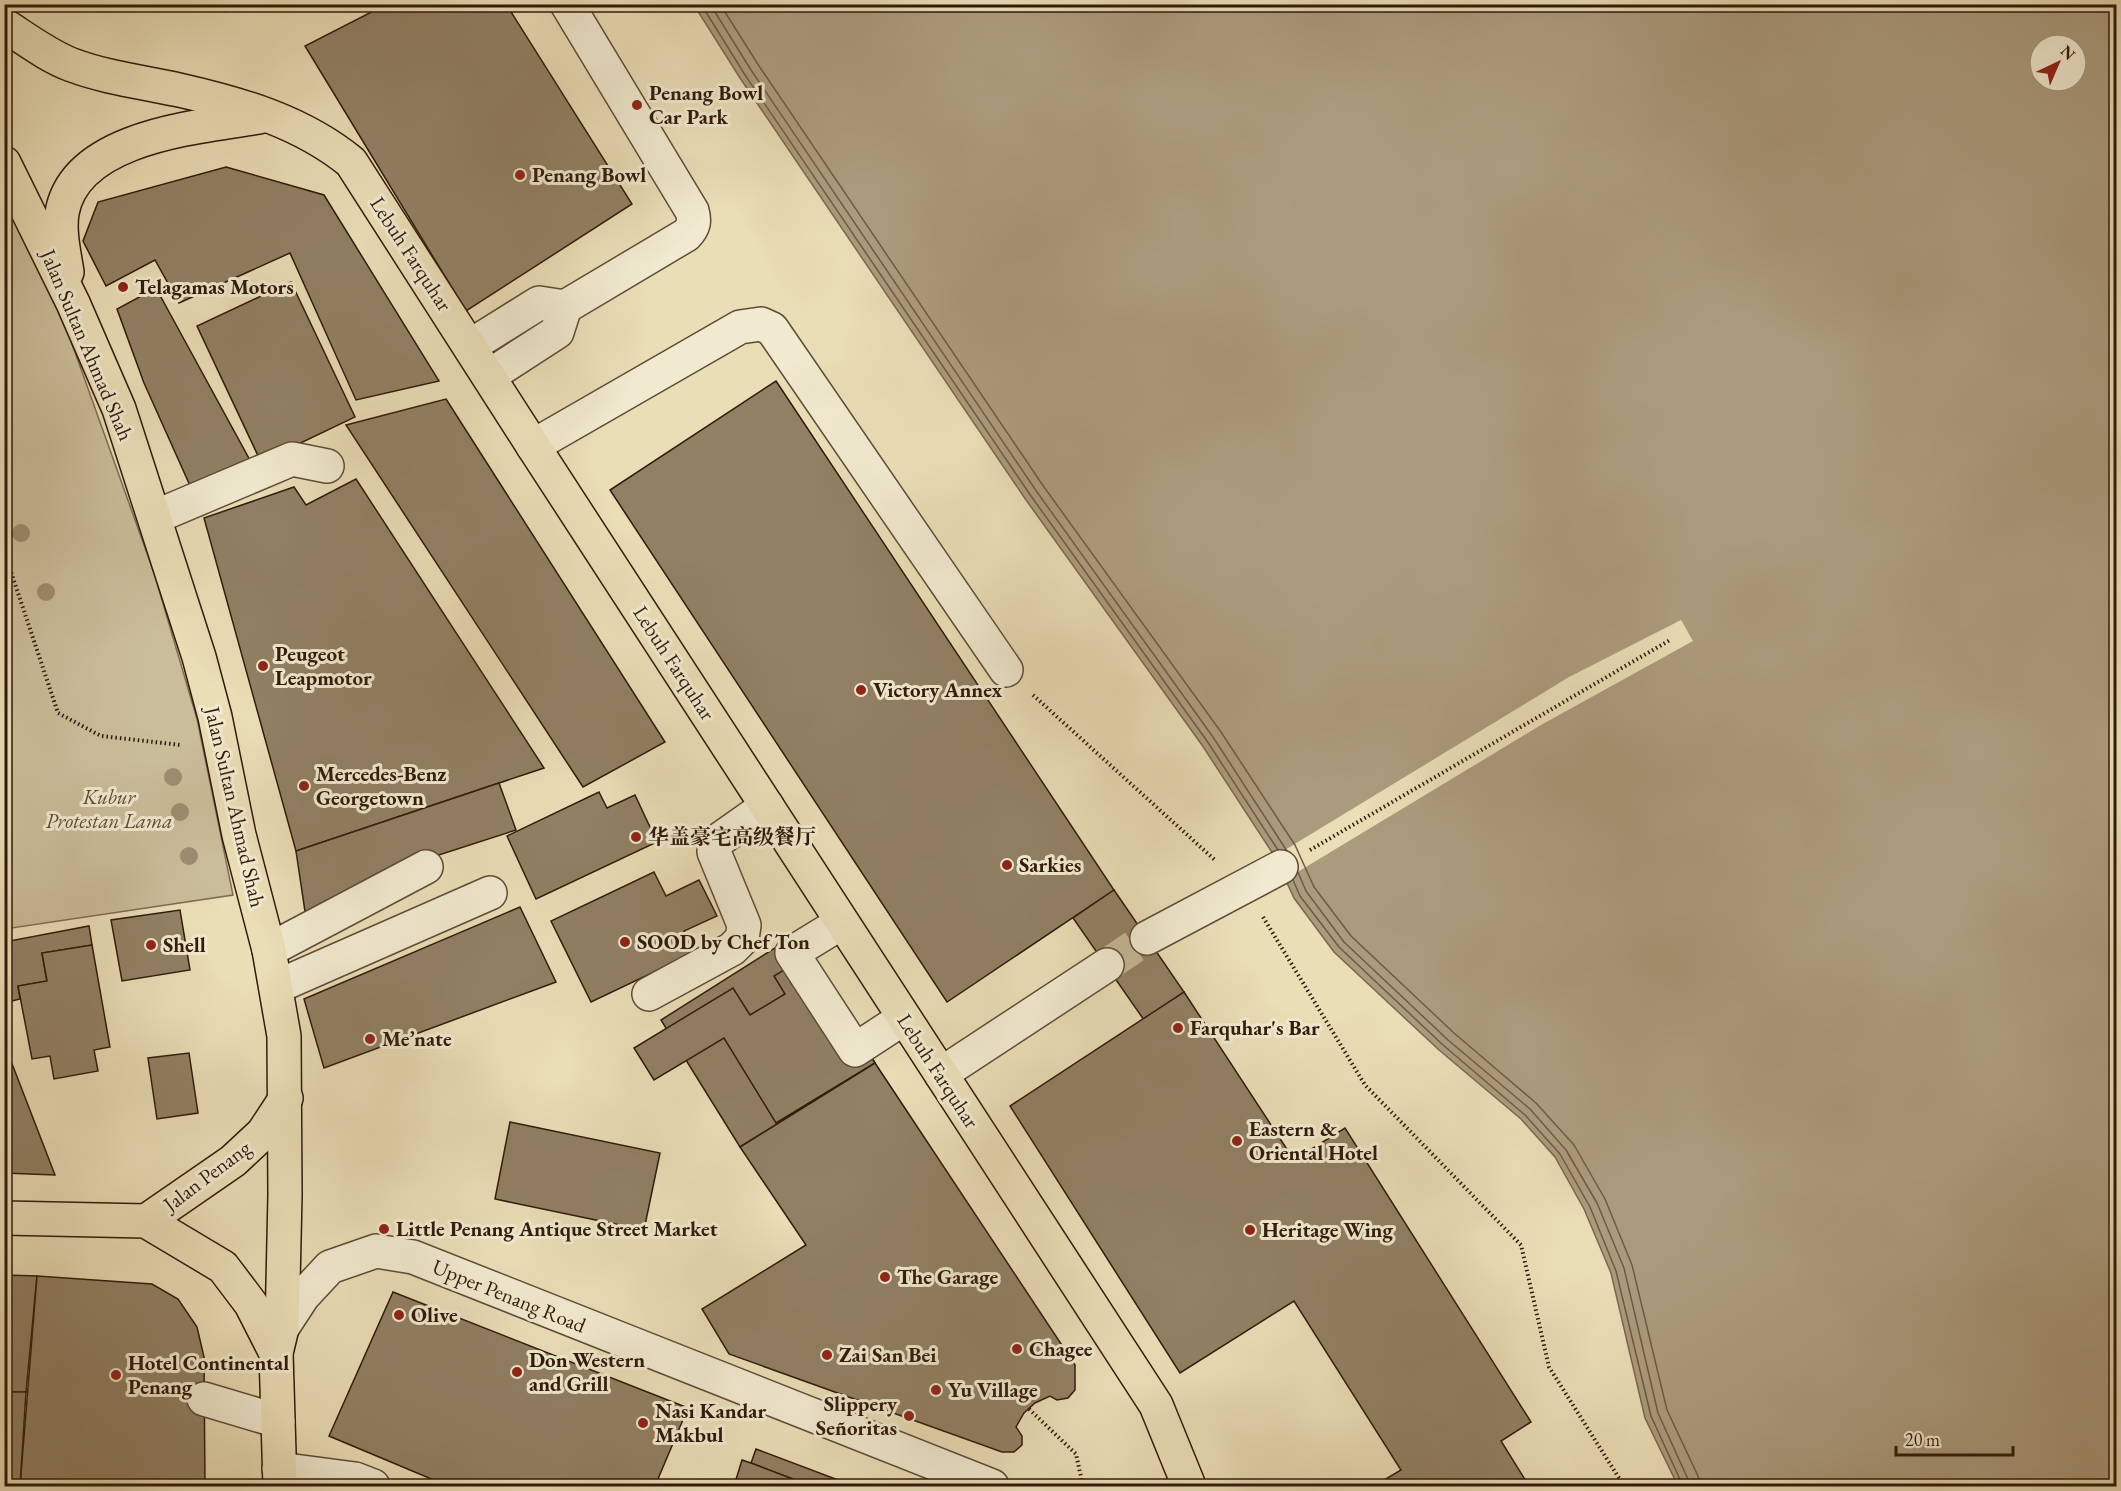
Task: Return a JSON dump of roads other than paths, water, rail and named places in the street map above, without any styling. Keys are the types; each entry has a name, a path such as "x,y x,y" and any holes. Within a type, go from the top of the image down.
{"main road":[{"name":"Lebuh Farquhar","path":"4,26 70,64 121,79 180,90 269,116 324,140 351,162 532,446 1156,1405 1189,1486"},
{"path":"73,303 62,242 62,213 71,189 87,168 114,151 179,131 269,116"},
{"name":"Jalan Sultan Ahmad Shah","path":"4,163 73,303 119,409 155,517 215,717 239,835 269,950 284,1036 279,1478"},
{"name":"Jalan Penang","path":"146,1221 233,1161 263,1133 285,1098"},
{"name":"Jalan Penang","path":"4,1218 146,1221 223,1267 279,1341"}],"street":[{"path":"470,346 539,303 565,307 693,228 695,219 692,210 567,4"},
{"path":"489,376 557,332 565,307"},
{"path":"532,446 740,327 761,324 772,329 1006,670"},
{"path":"155,517 292,459 327,466"},
{"path":"649,994 732,949 742,939 744,925 714,852 716,842 767,807"},
{"path":"269,950 426,867"},
{"path":"1147,938 1281,867"},
{"path":"276,987 490,893"},
{"path":"841,923 792,953 855,1050 904,1018"},
{"path":"941,1074 1107,965"},
{"name":"Upper Penang Road","path":"279,1341 303,1296 330,1268 376,1251 412,1257 992,1486"},
{"path":"204,1399 278,1421"},
{"path":"279,1478 355,1479 373,1486"}],"water":[{"path":"694,5 2116,5 2116,1486 1678,1486 1645,1418 1611,1273 1584,1209 1555,1157 1521,1119 1439,1050 1334,952 1294,898 1275,857 1202,745 1026,500 740,78"}],"tunnel":[{"path":"1107,965 1147,938"}],"place":[{"name":"Penang Bowl Car Park","path":"637,105"},
{"name":"Penang Bowl","path":"520,175"},
{"name":"Telagamas Motors","path":"123,287"},
{"name":"Peugeot Leapmotor","path":"263,666"},
{"name":"Victory Annex","path":"861,690"},
{"name":"Mercedes-Benz Georgetown","path":"304,786"},
{"name":"华盖豪宅高级餐厅","path":"636,837"},
{"name":"Sarkies","path":"1007,865"},
{"name":"SOOD by Chef Ton","path":"625,942"},
{"name":"Shell","path":"151,945"},
{"name":"Farquhar's Bar","path":"1178,1028"},
{"name":"Me’nate","path":"370,1039"},
{"name":"Eastern & Oriental Hotel","path":"1237,1141"},
{"name":"Little Penang Antique Street Market","path":"384,1229"},
{"name":"Heritage Wing","path":"1250,1230"},
{"name":"The Garage","path":"885,1277"},
{"name":"Olive","path":"399,1315"},
{"name":"Chagee","path":"1017,1349"},
{"name":"Zai San Bei","path":"827,1355"},
{"name":"Don Western and Grill","path":"517,1372"},
{"name":"Hotel Continental Penang","path":"116,1375"},
{"name":"Yu Village","path":"936,1390"},
{"name":"Slippery Señoritas","path":"909,1416"},
{"name":"Nasi Kandar Makbul","path":"643,1423"}],"park label":[{"name":"Kubur Protestan Lama","path":"109,809"}]}
